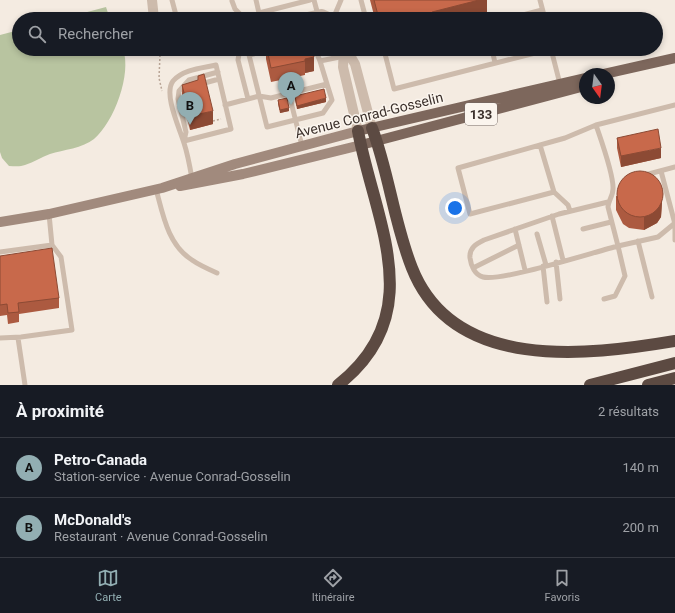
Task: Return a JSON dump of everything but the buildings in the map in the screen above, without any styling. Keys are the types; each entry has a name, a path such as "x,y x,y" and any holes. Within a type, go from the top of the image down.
{"highway":[{"path":"372,128 377,141 412,268 428,297 441,312 456,324 475,334 502,344 540,351 602,351 675,341"},
{"path":"338,385 358,366 376,341 384,323 390,296 391,277 388,250 358,131"},
{"path":"590,385 675,363"},
{"path":"648,385 675,378"}],"main road":[{"path":"615,72 675,58"},
{"path":"615,76 647,65"},
{"name":"Avenue Conrad-Gosselin","path":"358,131 502,96 579,79"},
{"name":"Avenue Conrad-Gosselin","path":"361,145 579,88"}],"street":[{"path":"152,0 153,12"},
{"path":"345,56 343,68 358,131"},
{"path":"348,56 355,64 372,128"},
{"name":"Avenue Conrad-Gosselin","path":"0,222 49,214 159,189 302,146 358,131"},
{"name":"Avenue Conrad-Gosselin","path":"192,180 243,174 361,145"}],"lane":[{"path":"172,0 175,12"},
{"path":"256,0 259,12"},
{"path":"263,12 310,0"},
{"path":"314,0 317,12"},
{"path":"336,12 342,0"},
{"path":"361,0 364,12"},
{"path":"534,12 542,10 540,0"},
{"path":"232,1 237,12"},
{"path":"239,56 238,60 248,99"},
{"path":"250,56 267,127 322,113 332,100 318,56"},
{"path":"320,61 336,56"},
{"path":"386,56 394,89 523,56"},
{"path":"494,56 495,63"},
{"path":"553,56 560,84"},
{"path":"184,141 231,129 216,65 179,76 171,85 171,97 180,133 184,141 192,180"},
{"path":"184,141 186,132 178,99 179,91 190,80 218,72"},
{"path":"198,85 219,79"},
{"path":"225,105 259,96 271,98 327,84"},
{"path":"179,91 191,87"},
{"path":"289,94 302,146"},
{"path":"554,192 470,214 458,168 565,138 596,125 675,105"},
{"path":"596,125 612,183 613,194 608,202 625,276 615,296 604,299"},
{"path":"540,144 554,192 568,205 570,211"},
{"path":"640,176 675,167"},
{"path":"660,171 675,223 675,240"},
{"path":"612,183 619,181"},
{"path":"159,189 164,220 176,244 183,253 192,260 217,273"},
{"path":"608,202 552,216 484,240 475,245 471,250 470,256 473,268 476,273 482,277 489,278 525,270 658,236 675,223"},
{"path":"0,338 18,338 72,330 61,257 52,245 49,214"},
{"path":"552,216 563,260"},
{"path":"583,229 612,222"},
{"path":"515,229 525,270"},
{"path":"537,234 544,265 547,302"},
{"path":"638,241 652,297"},
{"path":"0,252 52,245"},
{"path":"473,268 518,245"},
{"path":"556,262 560,299"},
{"path":"18,338 25,385"}],"path":[{"path":"211,115 214,124"}],"green space":[{"path":"106,7 108,12 87,12"},
{"path":"12,32 12,56 124,56 125,71 119,97 108,121 94,139 84,145 50,154 23,166 9,166 2,158 0,152 0,35"}],"place":[{"name":"Petro-Canada","path":"291,105"},
{"name":"McDonald's","path":"190,125"}]}
